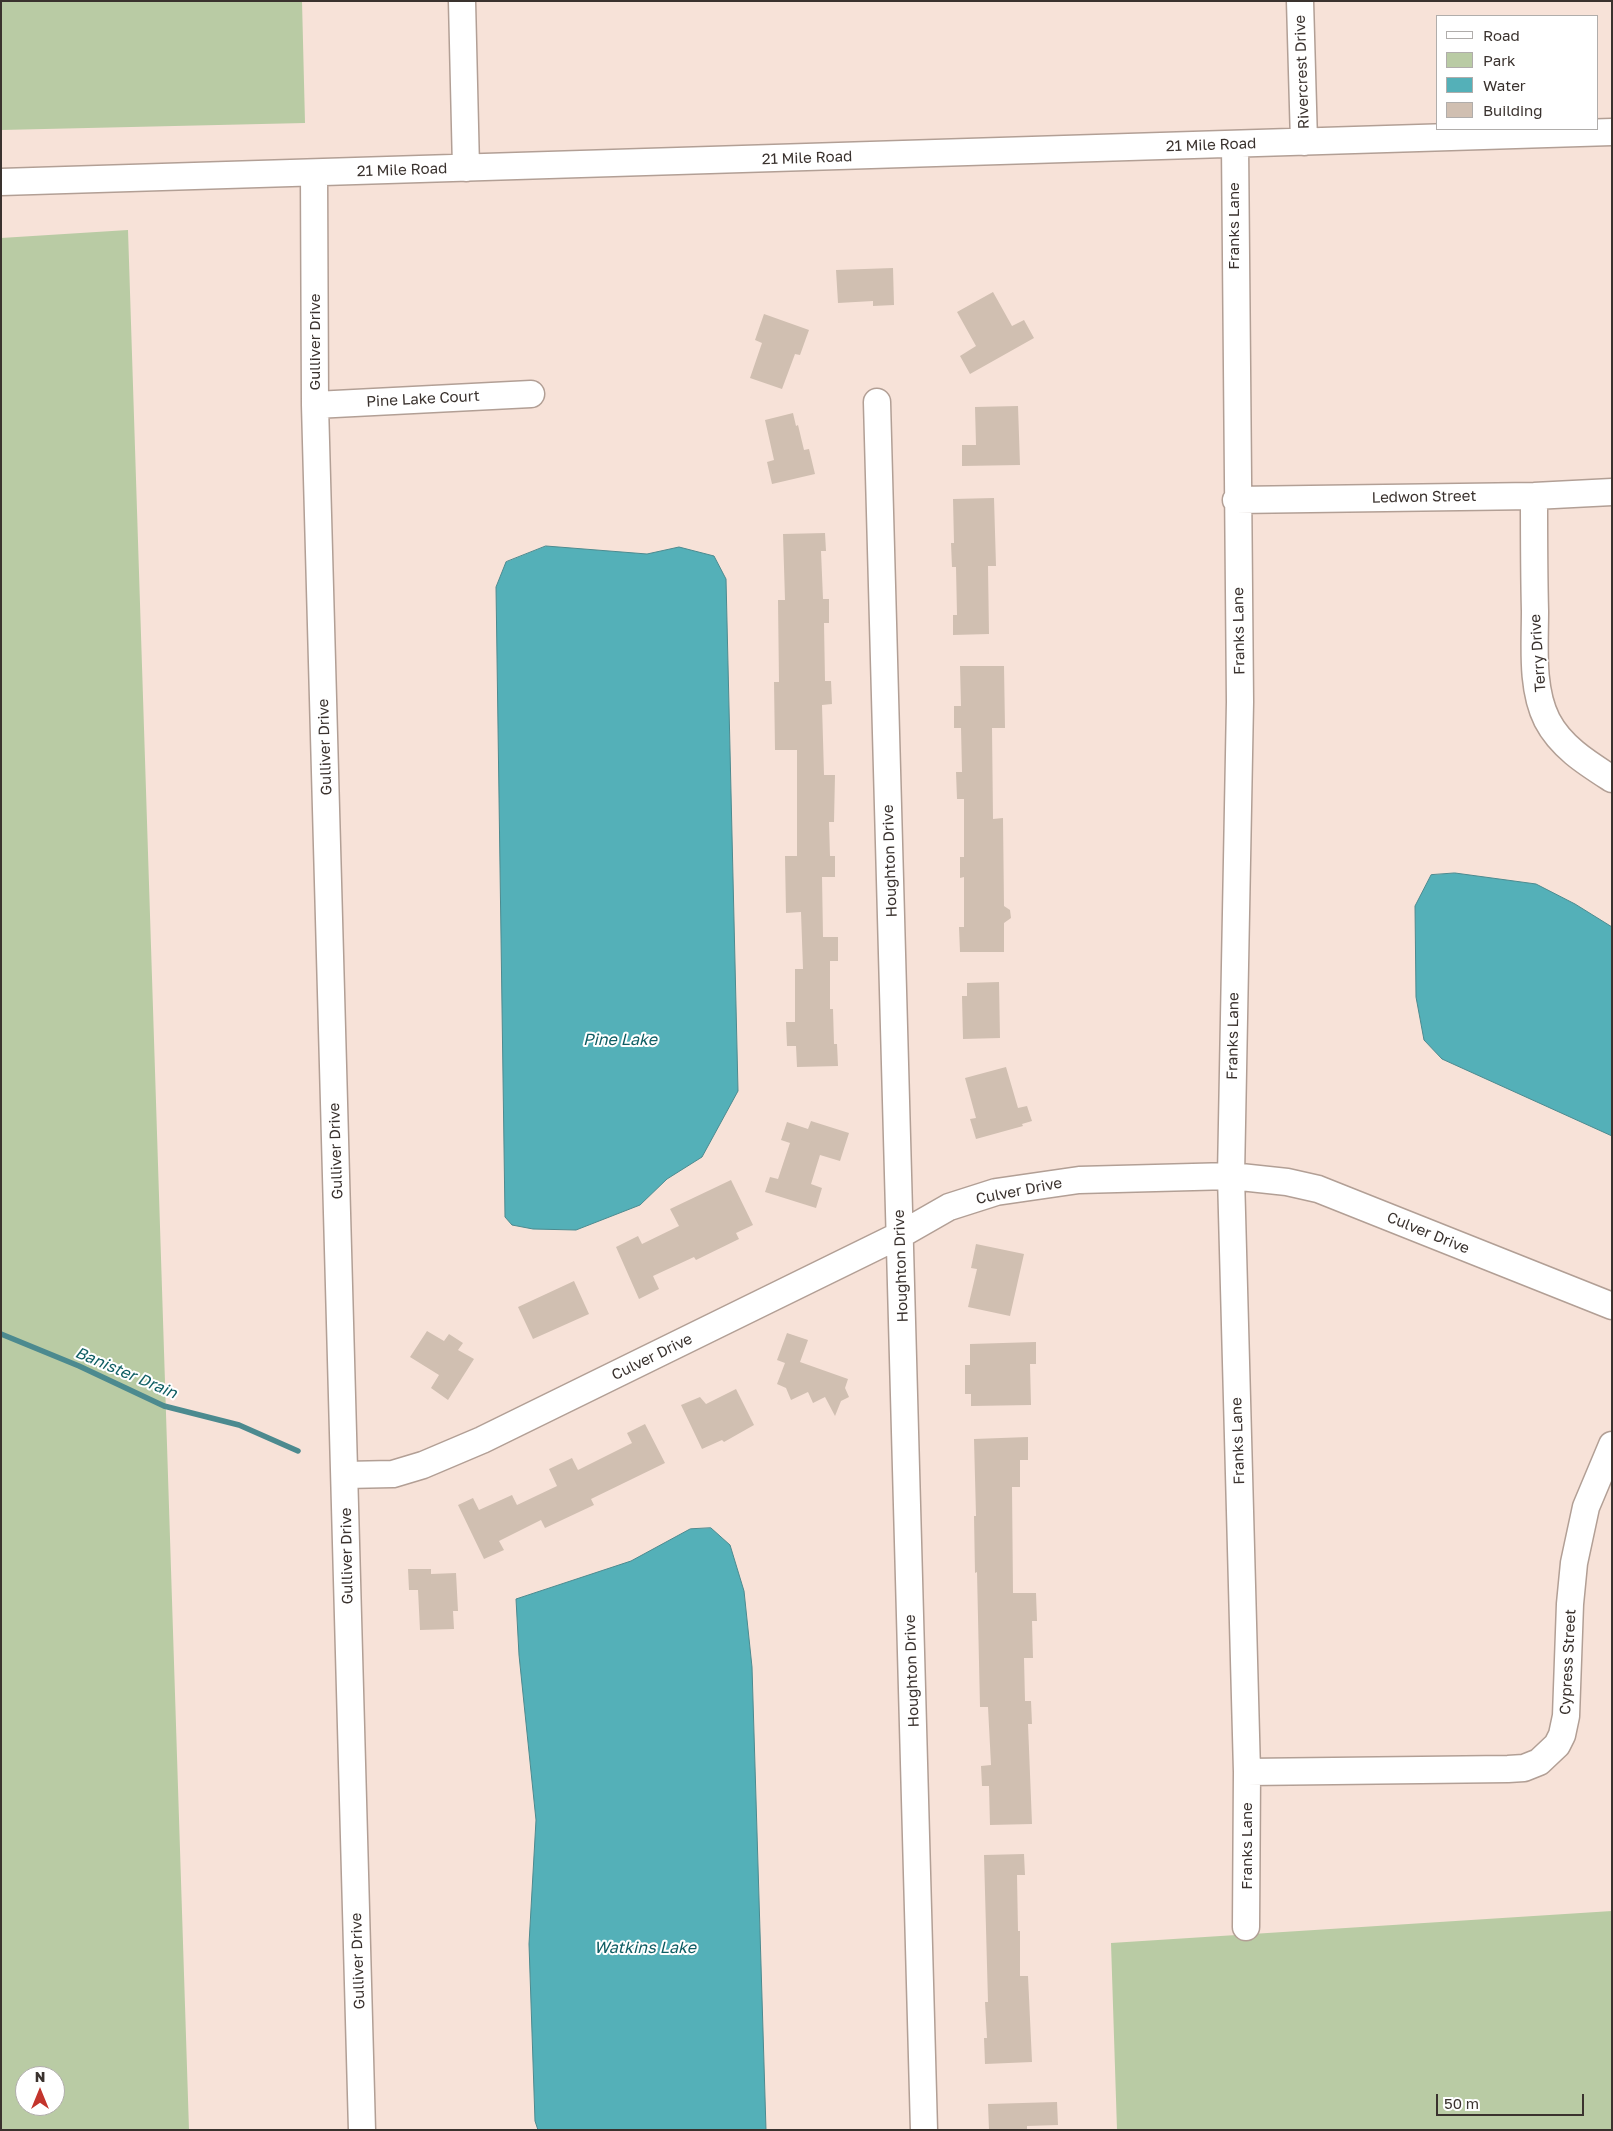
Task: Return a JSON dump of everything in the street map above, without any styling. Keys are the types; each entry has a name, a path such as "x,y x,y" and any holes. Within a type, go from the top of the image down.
{"street":[{"path":"462,1 466,168"},
{"name":"Rivercrest Drive","path":"1300,1 1304,142"},
{"name":"21 Mile Road","path":"1,182 1612,132"},
{"name":"Franks Lane","path":"1235,144 1236,500 1240,702 1231,1176 1247,1772 1246,1927"},
{"name":"Gulliver Drive","path":"314,173 315,405 362,2130"},
{"name":"Pine Lake Court","path":"315,405 531,394"},
{"name":"Houghton Drive","path":"877,402 924,2130"},
{"name":"Ledwon Street","path":"1236,500 1534,496 1612,492"},
{"name":"Terry Drive","path":"1534,496 1535,665 1543,708 1548,721 1562,743 1612,779"},
{"name":"Culver Drive","path":"345,1475 393,1474 423,1465 482,1440 900,1235 950,1207 1005,1191 1079,1180 1231,1176 1287,1182 1318,1189 1612,1306"},
{"name":"Cypress Street","path":"1247,1772 1508,1769 1532,1765 1549,1755 1562,1735 1566,1716 1570,1604 1580,1533 1586,1506 1612,1445"}],"green space":[{"path":"1,1 302,1 305,123 1,130"},
{"path":"128,230 189,2130 1,2130 1,238"},
{"path":"1612,1911 1612,2130 1117,2130 1111,1943"}],"water":[{"name":"Pine Lake","path":"546,546 647,554 679,547 714,556 726,579 738,1091 702,1157 667,1179 640,1205 576,1230 533,1229 512,1225 505,1217 496,587 506,562"},
{"path":"1455,873 1536,884 1575,904 1612,927 1612,1136 1442,1059 1424,1040 1416,997 1415,906 1431,875"},
{"name":"Watkins Lake","path":"711,1528 730,1545 744,1591 752,1667 766,2130 538,2130 535,2121 529,1944 536,1820 519,1655 516,1599 631,1561 690,1529"}],"building":[{"path":"893,268 894,305 873,306 873,301 838,303 836,270"},
{"path":"993,292 1012,326 1024,320 1034,338 970,374 960,356 976,346 957,312"},
{"path":"764,314 809,330 800,355 795,354 782,389 750,378 762,343 755,340"},
{"path":"1018,406 1020,465 962,466 962,445 976,445 975,407"},
{"path":"793,413 804,450 809,449 815,474 772,484 767,462 774,460 765,420"},
{"path":"994,498 996,566 988,566 989,634 953,635 953,615 957,615 956,567 952,567 951,543 954,543 953,499"},
{"path":"825,533 826,551 821,551 823,599 829,599 829,623 824,623 825,681 831,681 832,704 822,705 824,775 835,775 834,822 829,822 830,856 835,856 835,877 822,877 823,937 838,937 838,961 830,961 830,1009 833,1009 834,1044 837,1044 838,1066 797,1067 796,1046 787,1046 786,1022 795,1022 795,969 803,969 801,912 786,913 785,856 797,856 797,750 775,750 774,682 779,682 778,600 785,600 783,534"},
{"path":"960,666 1004,666 1005,728 992,728 993,819 1003,818 1004,906 1010,910 1011,918 1004,923 1004,952 960,952 959,927 964,927 964,877 960,878 960,857 964,857 964,799 957,799 956,772 962,772 961,728 954,728 954,706 961,706"},
{"path":"999,982 1000,1038 963,1039 962,996 967,996 967,983"},
{"path":"1006,1067 1018,1108 1027,1106 1032,1121 1022,1124 1023,1126 976,1139 970,1119 976,1118 965,1078"},
{"path":"811,1121 849,1133 840,1161 820,1155 811,1184 822,1188 816,1208 765,1192 770,1177 778,1179 790,1143 781,1140 787,1122 808,1129"},
{"path":"731,1180 753,1225 736,1233 739,1239 696,1260 694,1257 653,1276 659,1289 639,1299 616,1247 638,1236 642,1244 679,1226 670,1209"},
{"path":"976,1244 1024,1254 1010,1316 968,1307 977,1269 971,1268"},
{"path":"574,1281 589,1314 533,1339 518,1307"},
{"path":"427,1331 444,1341 449,1334 463,1343 458,1350 474,1359 448,1400 431,1388 439,1375 410,1357"},
{"path":"787,1333 808,1340 800,1362 848,1379 845,1388 849,1397 841,1401 835,1416 825,1397 813,1403 808,1392 791,1400 786,1388 777,1384 785,1363 777,1360"},
{"path":"1036,1342 1036,1364 1030,1364 1031,1405 971,1406 971,1394 965,1394 965,1365 970,1365 970,1344"},
{"path":"736,1389 754,1425 724,1442 722,1440 702,1449 681,1405 700,1397 706,1404"},
{"path":"645,1424 665,1463 591,1499 594,1505 545,1528 541,1520 499,1541 504,1550 484,1559 458,1505 473,1498 479,1510 512,1495 517,1505 557,1486 549,1469 572,1458 578,1470 632,1443 627,1433"},
{"path":"1028,1437 1028,1460 1020,1460 1020,1487 1012,1487 1013,1593 1036,1593 1037,1621 1032,1621 1033,1658 1024,1658 1025,1701 1031,1701 1032,1724 1028,1724 1032,1824 990,1825 989,1786 982,1786 981,1766 991,1765 988,1707 980,1707 977,1572 975,1573 974,1439"},
{"path":"408,1569 431,1569 431,1574 456,1573 458,1611 453,1611 454,1629 420,1630 418,1590 409,1590"},
{"path":"1024,1854 1025,1875 1017,1875 1018,1931 1020,1931 1020,1976 1028,1976 1032,2062 985,2064 984,2038 987,2038 985,2002 988,2002 984,1855"},
{"path":"1057,2102 1058,2125 1027,2126 1027,2130 989,2130 988,2104"}],"waterway":[{"name":"Banister Drain","path":"1,1334 79,1366 164,1406 239,1425 298,1451"}]}
